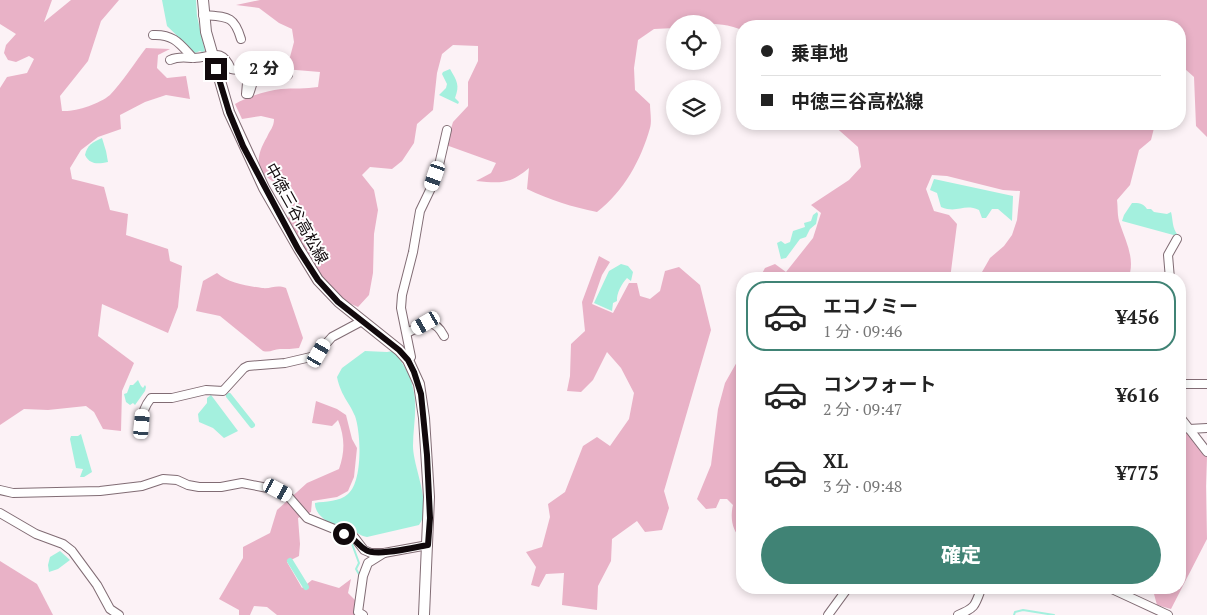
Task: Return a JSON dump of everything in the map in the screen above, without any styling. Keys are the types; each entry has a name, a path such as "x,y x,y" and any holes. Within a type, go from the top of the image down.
{"main road":[{"name":"中徳三谷高松線","path":"203,0 203,15 211,54 229,112 243,146 298,249 318,280 338,302 390,341 408,360 419,384 429,497 424,615"}],"street":[{"path":"203,15 231,20 236,24 241,39"},
{"path":"154,36 164,35 171,37 192,58"},
{"path":"170,60 211,54 223,58 228,62 231,69 248,72 246,94 249,94 255,78 261,72 266,71 288,75"},
{"path":"408,360 411,357 401,308 402,295 413,252 420,211 432,186 439,165 447,130"},
{"path":"1169,272 1168,255 1177,239"},
{"path":"143,431 143,412 152,398 172,398 206,390 223,391 244,368 248,366 285,363 315,356 332,337 362,321"},
{"path":"407,334 426,323 430,323 441,330 444,336"},
{"path":"1186,384 1207,384"},
{"path":"1186,425 1207,452"},
{"path":"1189,429 1207,428"},
{"path":"0,490 13,493 100,491 142,486 162,479 177,480 199,487 221,487 242,483 254,484 266,489 278,490 288,496 307,518 354,537 364,550 372,553 384,553 428,545"},
{"path":"0,513 36,534 63,544 72,551 97,585 110,608 119,615"},
{"path":"363,615 358,612 363,576 368,563 384,553"},
{"path":"828,615 843,594"},
{"path":"958,615 974,607 979,594"},
{"path":"1122,594 1164,614"}],"shaded area":[{"path":"0,0 52,0 44,22 71,0 119,0 101,21 88,61 60,96 62,111 87,107 110,95 146,48 170,49 158,55 157,68 167,78 186,76 190,99 166,95 145,102 120,115 121,129 98,137 81,150 70,168 72,179 104,187 110,210 128,214 126,235 168,249 170,261 182,266 178,307 168,333 102,304 98,336 134,363 122,391 121,431 103,429 94,412 86,406 48,410 24,409 0,425 0,88 7,77 27,73 34,59 29,56 16,62 8,60 4,53 6,45 16,34 0,24"},
{"path":"162,0 196,0 197,16 205,51 195,53 167,26"},
{"path":"260,0 1207,0 1207,137 1196,126 1194,77 1186,70 1186,20 736,20 736,28 721,24 721,15 666,15 666,28 654,29 638,40 634,68 635,90 650,104 651,119 642,152 623,185 607,204 597,212 561,203 527,189 529,168 522,174 504,182 476,181 491,173 496,163 446,145 453,122 468,106 468,82 478,61 478,46 453,45 442,54 437,73 433,110 417,124 414,143 402,161 392,169 370,167 362,175 374,190 378,210 374,234 373,273 369,295 358,307 331,290 301,246 288,219 291,191 273,182 259,165 261,148 273,126 274,119 261,116 242,119 235,104 269,91 318,87 320,72 259,69 250,76 253,62 290,57 294,42 292,29 279,23 259,8 236,5"},
{"path":"450,69 457,83 455,98 459,102 458,104 439,95 446,88 447,84 442,74"},
{"path":"839,130 1154,130 1151,140 1139,150 1130,185 1117,200 1119,221 1131,258 1130,272 982,272 990,258 1004,246 1012,235 1017,220 1020,191 1003,190 947,176 932,175 926,189 934,211 949,215 957,224 951,272 786,272 813,238 821,213 811,205 849,180 861,167 858,147"},
{"path":"102,138 108,162 98,163 89,161 85,155 87,149 91,144"},
{"path":"934,179 1013,196 1012,221 998,209 992,209 986,218 982,218 979,210 973,208 947,209 941,207 937,193 930,190"},
{"path":"1132,203 1141,204 1154,212 1167,214 1171,212 1178,235 1122,221"},
{"path":"817,212 816,224 810,229 806,237 800,239 786,258 781,259 777,243 781,241 785,244 790,242 793,231 805,227 804,223 811,221 813,215"},
{"path":"599,256 610,262 602,275 592,304 613,313 629,283 637,283 640,296 650,299 660,291 665,271 679,267 700,285 711,330 664,491 669,508 662,530 645,532 637,521 612,539 611,561 598,586 597,610 562,605 564,573 546,574 539,587 531,585 536,567 526,552 542,547 550,517 548,504 565,492 583,446 597,437 610,446 629,419 634,393 621,368 607,352 593,380 581,392 567,391 570,376 571,344 585,331 582,302"},
{"path":"621,264 628,266 633,272 631,281 627,278 621,286 617,295 617,301 613,303 612,311 594,303 609,271"},
{"path":"775,264 786,272 763,272 765,268"},
{"path":"217,273 232,282 244,285 262,288 279,286 286,288 303,338 299,348 263,351 220,316 196,311 203,281"},
{"path":"365,351 393,351 410,377 415,403 413,446 424,508 423,517 419,525 367,537 329,523 319,514 315,507 315,503 345,497 353,488 356,479 359,457 359,434 355,416 337,377 342,368"},
{"path":"736,364 736,532 732,519 733,505 727,499 720,499 716,508 706,509 697,499 711,465 718,409 725,383"},
{"path":"138,380 143,388 145,385 145,391 135,405 133,403 130,405 126,402 124,394 127,393 130,385 133,385"},
{"path":"211,395 238,431 224,438 213,428 199,422 198,414 207,403 207,398"},
{"path":"316,401 337,409 346,415 352,439 357,448 354,477 348,491 337,497 312,501 311,512 298,518 299,556 287,562 302,588 312,580 339,588 351,579 348,593 357,602 354,615 277,615 267,607 254,606 250,615 239,615 239,610 219,599 243,558 243,547 270,533 277,510 307,483 339,469 343,444 338,420 332,426 312,423"},
{"path":"1186,426 1207,457 1207,539 1186,580"},
{"path":"81,434 92,472 84,477 80,477 83,469 76,468 70,439 71,436"},
{"path":"60,551 70,560 58,569 49,572 50,557"},
{"path":"0,561 37,584 53,615 0,615"},
{"path":"1154,594 1179,594 1171,609 1157,605"}],"waterway":[{"path":"229,396 252,425"},
{"path":"352,539 351,541 359,563 356,569 360,576"},
{"path":"290,561 306,587"},
{"path":"1014,615 1015,612 1023,610 1054,615"}],"route":[{"path":"216,69 229,112 243,146 298,249 318,280 338,302 390,341 408,360 419,384 427,455 430,518 428,545 403,548 384,553 372,553 364,550 354,537 344,534"}]}
